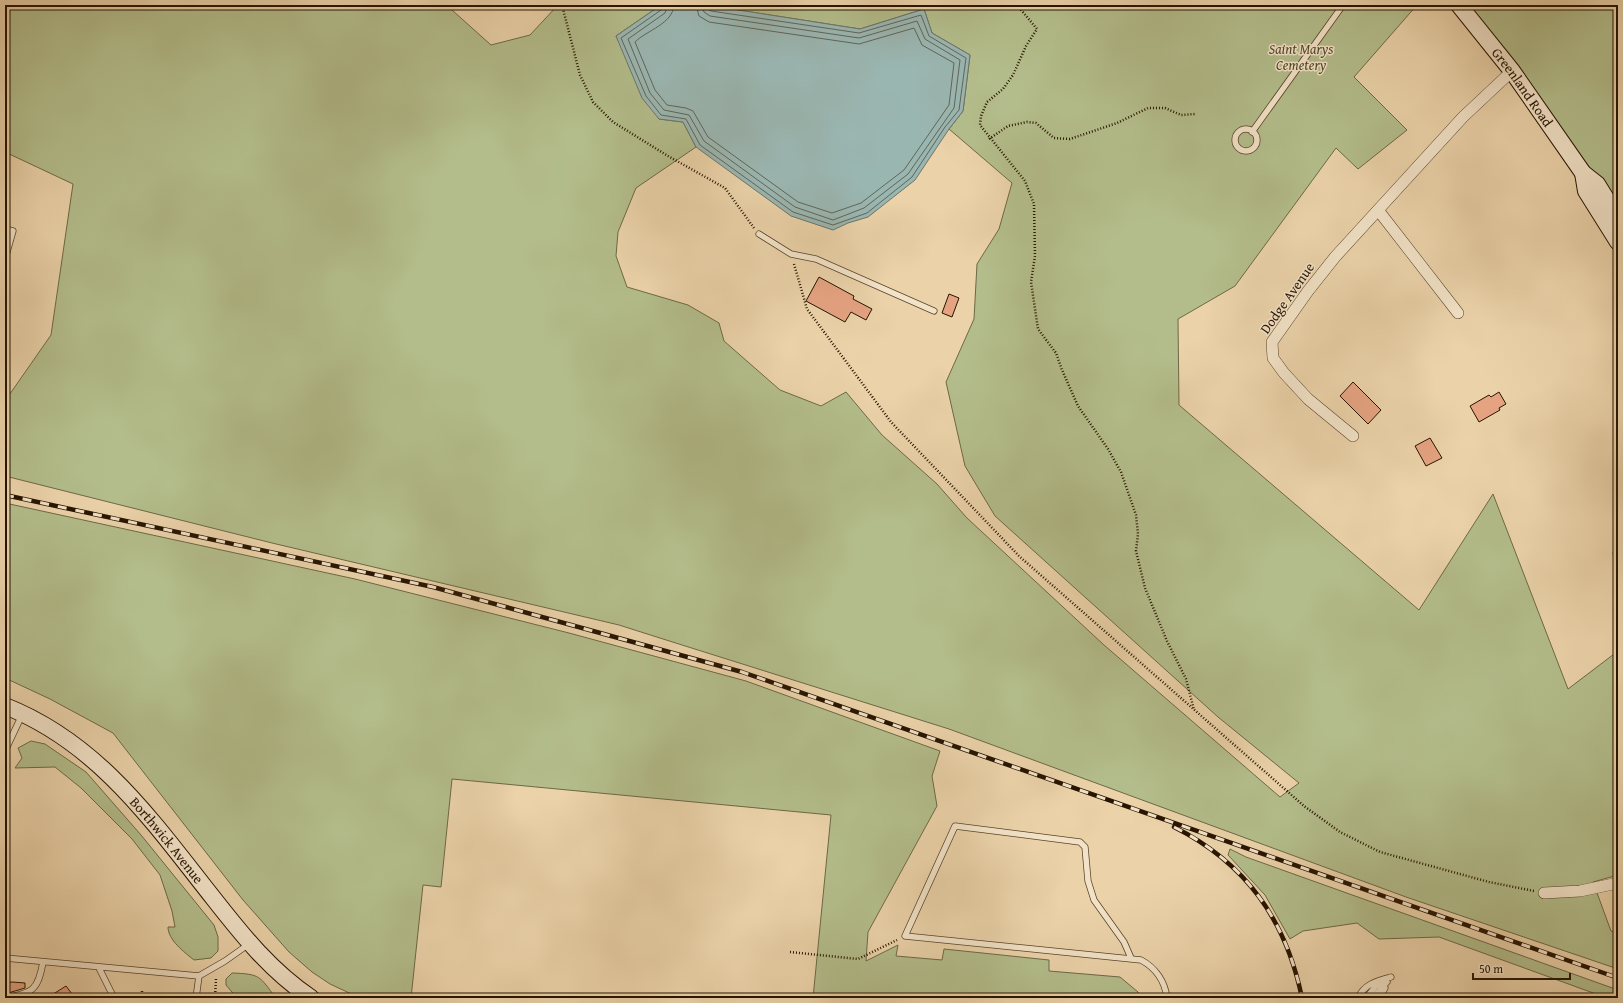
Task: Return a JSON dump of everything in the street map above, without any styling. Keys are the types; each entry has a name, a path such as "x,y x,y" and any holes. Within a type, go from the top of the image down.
{"street":[{"name":"Greenland Road","path":"1459,5 1512,71 1583,173 1597,184 1618,218"},
{"name":"Dodge Avenue","path":"1353,436 1308,399 1284,373 1274,358 1272,342 1335,256 1463,117 1512,71"},
{"name":"Greenland Road","path":"1583,173 1586,191 1618,242"},
{"path":"1378,210 1458,313"},
{"name":"Borthwick Avenue","path":"10,710 73,743 107,772 134,800 249,944 283,977 310,998"},
{"path":"1544,893 1580,891 1618,884"}],"lane":[{"path":"1252,132 1343,5"},
{"path":"5,229 13,231 5,259"},
{"path":"759,234 791,254 816,259 934,311"},
{"path":"5,751 10,710"},
{"path":"1131,958 1124,942 1094,900 1088,881 1085,847 1080,842 955,826 905,936 1141,960 1153,968 1163,984 1166,998"},
{"path":"5,958 99,968 199,976 226,961 249,944"},
{"path":"5,998 29,993 34,989 38,984 43,962"},
{"path":"99,968 114,998"},
{"path":"196,998 199,976"},
{"path":"1358,998 1361,992 1373,982 1391,977"},
{"path":"1366,998 1376,986 1391,977"},
{"path":"1373,998 1391,977"},
{"path":"1379,998 1391,977"}],"path":[{"path":"562,5 580,75 593,102 613,122 668,156 725,188 759,234"},
{"path":"1017,5 1037,29 1026,46 1010,80 1004,89 988,102 980,125 989,139 1002,151 1025,181 1034,204 1035,256 1031,282 1038,329 1056,353 1078,406 1108,449 1121,472 1136,515 1138,534 1136,551 1146,588 1167,641 1186,680 1194,711"},
{"path":"989,139 1008,126 1027,122 1036,124 1054,138 1070,139 1117,123 1148,108 1165,108 1181,115 1196,114"},
{"path":"791,254 807,309 891,422 1019,556 1304,806 1340,832 1380,852 1489,882 1544,893"},
{"path":"5,779 6,774"},
{"path":"790,952 858,959 905,936"},
{"path":"215,998 216,979"},
{"path":"142,991 142,998"}],"green space":[{"name":"Saint Marys Cemetery","path":"5,5 449,5 452,10 491,45 530,35 558,5 661,5 616,36 659,119 683,122 696,147 636,188 618,232 616,256 627,287 688,305 719,323 724,341 780,390 821,406 846,392 882,435 937,484 967,518 1104,645 1280,797 1299,783 1218,717 995,516 965,466 946,382 974,319 977,264 999,229 1012,183 949,129 963,111 970,55 932,33 924,9 860,29 706,5 1417,5 1354,77 1407,130 1358,169 1336,148 1235,286 1178,319 1179,405 1419,610 1493,494 1568,689 1618,651 1618,875 1593,882 1611,931 1618,934 1618,969 1406,897 949,729 619,625 272,543 5,476 5,401 51,335 73,184 5,152"},
{"path":"1458,5 1618,5 1618,232"},
{"path":"5,503 355,579 569,633 746,681 940,751 932,776 937,806 868,932 866,961 898,945 896,956 942,960 944,949 1049,960 1049,971 1120,977 1138,992 1141,998 813,998 831,815 452,779 441,887 423,885 411,998 360,998 330,984 312,972 289,952 243,900 113,733 50,699 5,678"},
{"path":"1618,544 1618,607 1613,552"},
{"path":"31,741 45,744 86,772 141,835 214,925 218,937 218,951 211,958 194,960 174,941 168,927 175,927 172,911 160,875 132,839 81,788 55,767 15,768 22,758 18,748"},
{"path":"1230,849 1246,857 1618,990 1618,998 1607,998 1439,937 1379,939 1357,923 1303,931 1290,939 1265,895 1228,855"},
{"path":"232,973 249,974 258,978 266,985 276,998 237,998 226,985 226,979"}],"water":[{"path":"661,5 706,5 860,29 924,9 932,33 970,55 963,111 949,129 915,180 868,217 848,223 833,230 791,216 696,147 683,122 659,119 642,98 616,36"}],"building":[{"path":"819,277 854,296 853,299 872,309 866,320 851,312 845,322 806,301"},
{"path":"949,294 959,298 952,317 942,313"},
{"path":"1353,382 1381,410 1368,424 1340,396"},
{"path":"1499,392 1506,404 1499,408 1500,410 1479,422 1470,406 1489,395 1491,397"},
{"path":"1430,438 1442,458 1426,466 1415,446"},
{"path":"5,983 25,983 25,988 5,994"},
{"path":"66,986 75,998 47,998"}],"railway":[{"path":"5,495 433,587 742,672 1618,978"},
{"path":"1174,827 1200,841 1222,858 1242,876 1259,897 1273,919 1285,943 1295,970 1302,998"}]}
